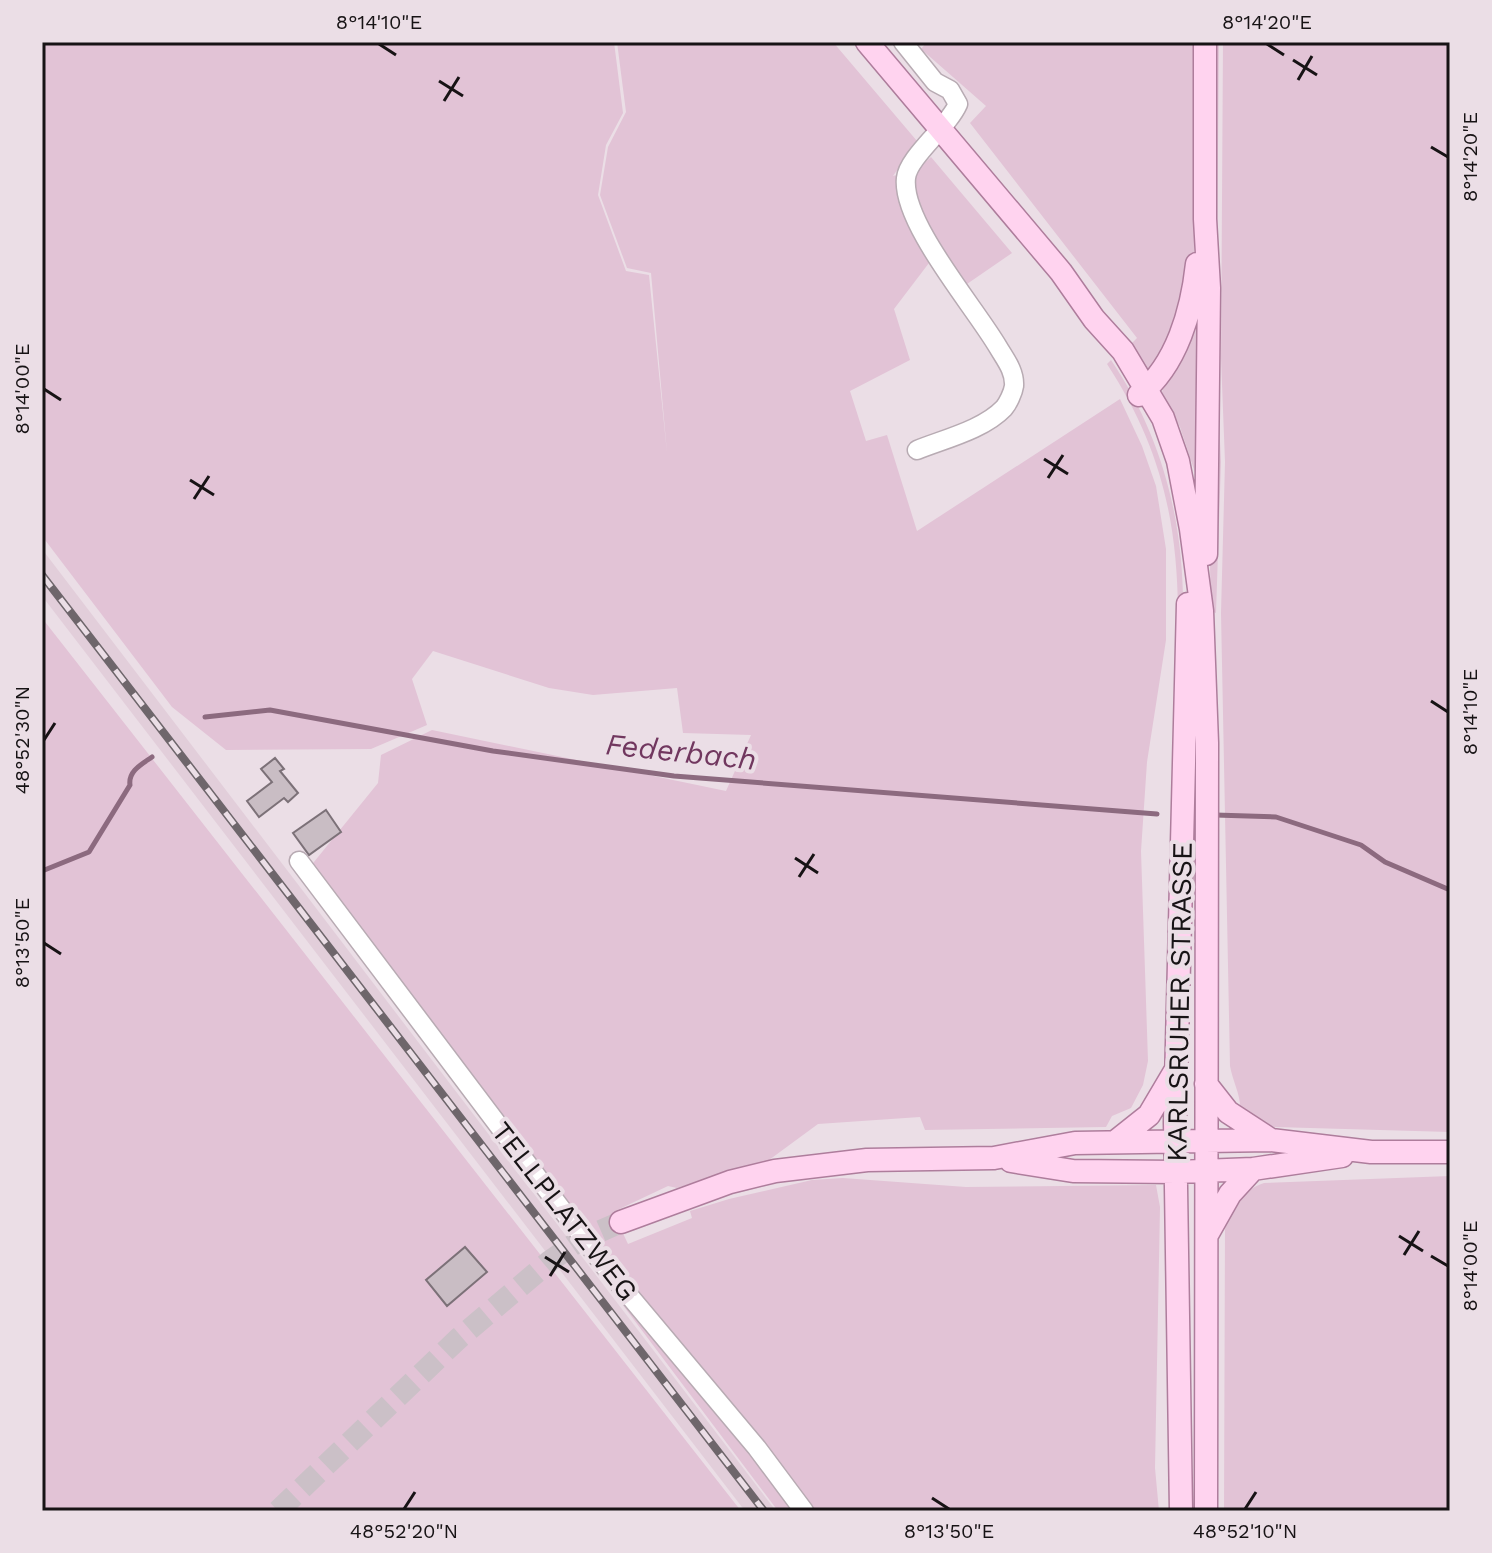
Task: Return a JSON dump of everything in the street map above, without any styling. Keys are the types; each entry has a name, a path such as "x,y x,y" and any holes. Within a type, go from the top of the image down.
{"main road":[{"path":"867,42 1061,272 1094,319 1123,351 1143,392 1163,418 1178,461 1202,611"},
{"path":"1202,611 1206,565 1209,302 1205,219 1205,42"},
{"path":"1143,392 1165,365 1184,325 1193,295 1205,219"},
{"name":"KARLSRUHER STRASSE","path":"1143,392 1176,495 1188,610 1176,1070 1181,1511"},
{"name":"KARLSRUHER STRASSE","path":"1202,611 1208,788 1206,1511"},
{"path":"1115,1142 1149,1115 1176,1070"},
{"path":"1206,1084 1228,1112 1271,1140"},
{"path":"621,1222 701,1191 775,1171 867,1160 994,1158 1075,1143 1115,1142 1271,1140 1371,1152 1450,1152"},
{"path":"994,1158 1073,1171 1207,1172 1253,1169 1371,1152"},
{"path":"1206,1236 1230,1194 1253,1169"}],"lane":[{"path":"903,42 935,82 950,90 958,104 953,115 926,145 906,174 906,196 919,230 981,318 1012,370 1014,387 1007,405 992,419 917,450"},
{"name":"TELLPLATZWEG","path":"299,861 606,1268 757,1448 804,1511"}],"shaded area":[{"path":"42,42 614,42 623,113 606,145 598,195 626,271 649,275 667,453 651,273 627,268 600,195 608,147 626,112 617,42 833,42 917,141 893,176 897,175 915,230 932,259 894,309 910,360 850,391 866,441 887,435 917,531 1120,399 1156,486 1166,549 1166,640 1147,762 1141,851 1148,1061 1143,1085 1131,1108 1112,1116 1106,1127 925,1130 920,1117 818,1124 769,1160 677,1188 668,1186 613,1212 628,1244 692,1218 690,1211 812,1180 843,1178 966,1187 1156,1185 1160,1207 1155,1468 1159,1511 778,1511 301,878 378,783 381,755 432,730 726,791 751,735 683,733 677,688 593,695 549,688 433,651 412,679 427,725 371,749 226,750 172,707 42,536"},
{"path":"927,42 1196,42 1194,254 1172,341 1150,368 1146,368 1130,345 1137,338 970,123 986,106 921,49"},
{"path":"1214,42 1219,42 1216,358 1221,462 1216,613 1211,611 1210,565"},
{"path":"1223,42 1450,42 1450,1132 1260,1124 1240,1114 1239,1095 1230,1066 1221,613 1225,462 1221,358"},
{"path":"931,157 1012,253 967,284 930,229 916,197 914,183 917,171"},
{"path":"1200,292 1201,491 1180,427 1162,392"},
{"path":"1111,360 1143,418 1166,479 1179,543 1183,610 1178,611 1174,544 1162,482 1140,423 1107,364"},
{"path":"42,549 776,1511 745,1511 42,596"},
{"path":"42,618 741,1511 42,1511"},
{"path":"1450,1176 1450,1511 1224,1511 1225,1230 1233,1207 1249,1190 1264,1183"}],"building":[{"path":"275,758 284,769 280,771 298,793 288,802 284,798 259,817 247,801 272,782 261,769"},
{"path":"326,810 341,832 309,855 293,833"},
{"path":"465,1247 487,1272 447,1306 426,1280"}],"waterway":[{"name":"Federbach","path":"205,717 270,710 493,751 674,776 1157,814"},
{"name":"Federbach","path":"42,871 89,852 130,785 133,772 152,757"},
{"name":"Federbach","path":"1215,815 1276,817 1361,845 1385,862 1450,890"}],"tunnel":[{"path":"278,1511 458,1339 550,1261 580,1240 621,1222"}],"railway":[{"path":"42,575 764,1511"}]}
